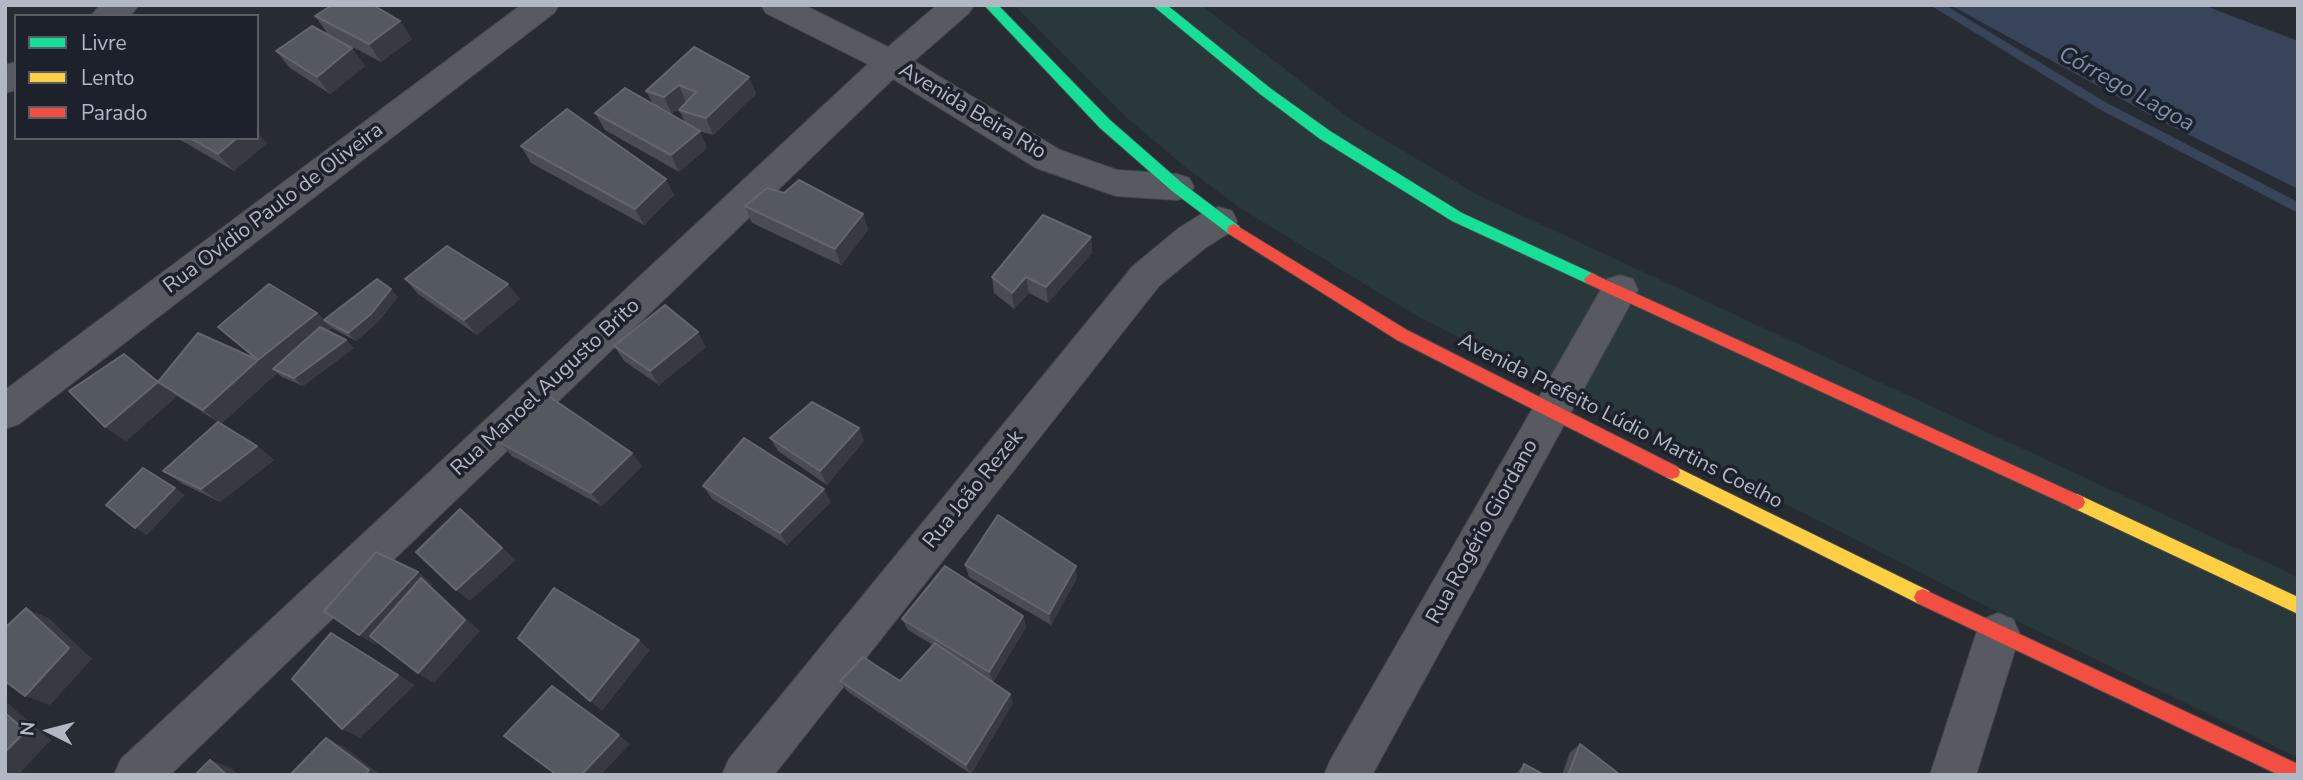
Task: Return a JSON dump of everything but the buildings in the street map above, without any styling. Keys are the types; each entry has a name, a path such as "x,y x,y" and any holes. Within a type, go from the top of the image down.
{"main road":[{"name":"Avenida Prefeito Lúdio Martins Coelho","path":"990,5 1105,124 1219,221 1402,335 1998,634 2298,774"},
{"path":"1158,5 1265,91 1325,135 1457,217 1620,290 2298,606"}],"street":[{"name":"Rua Ovídio Paulo de Oliveira","path":"5,412 543,5"},
{"name":"Avenida Beira Rio","path":"777,5 891,62 1048,159 1116,183 1177,187"},
{"name":"Rua Manoel Augusto Brito","path":"137,775 891,62 958,5"},
{"name":"Rua João Rezek","path":"746,775 1146,276 1192,238 1219,221"},
{"name":"Rua Rogério Giordano","path":"1347,775 1620,290"},
{"path":"1953,775 1998,634"}],"shaded area":[{"path":"1014,5 1201,5 1353,121 1478,195 2298,577 2298,758 1978,602 1417,316 1240,208 1189,170 1127,118"}],"water":[{"path":"1950,5 2203,5 2298,41 2298,189 2169,125"}],"waterway":[{"name":"Córrego Lagoa","path":"1936,5 2103,106 2298,208"}],"traffic: fast":[{"path":"990,5 1105,124 1177,187 1234,230"},
{"path":"1158,5 1265,91 1325,135 1457,217 1591,279"}],"traffic: slow":[{"path":"1672,472 1923,597"},
{"path":"2077,502 2298,606"}],"traffic: jam":[{"path":"1234,230 1402,335 1672,472"},
{"path":"1591,279 2077,502"},
{"path":"1923,597 2298,774"}]}
